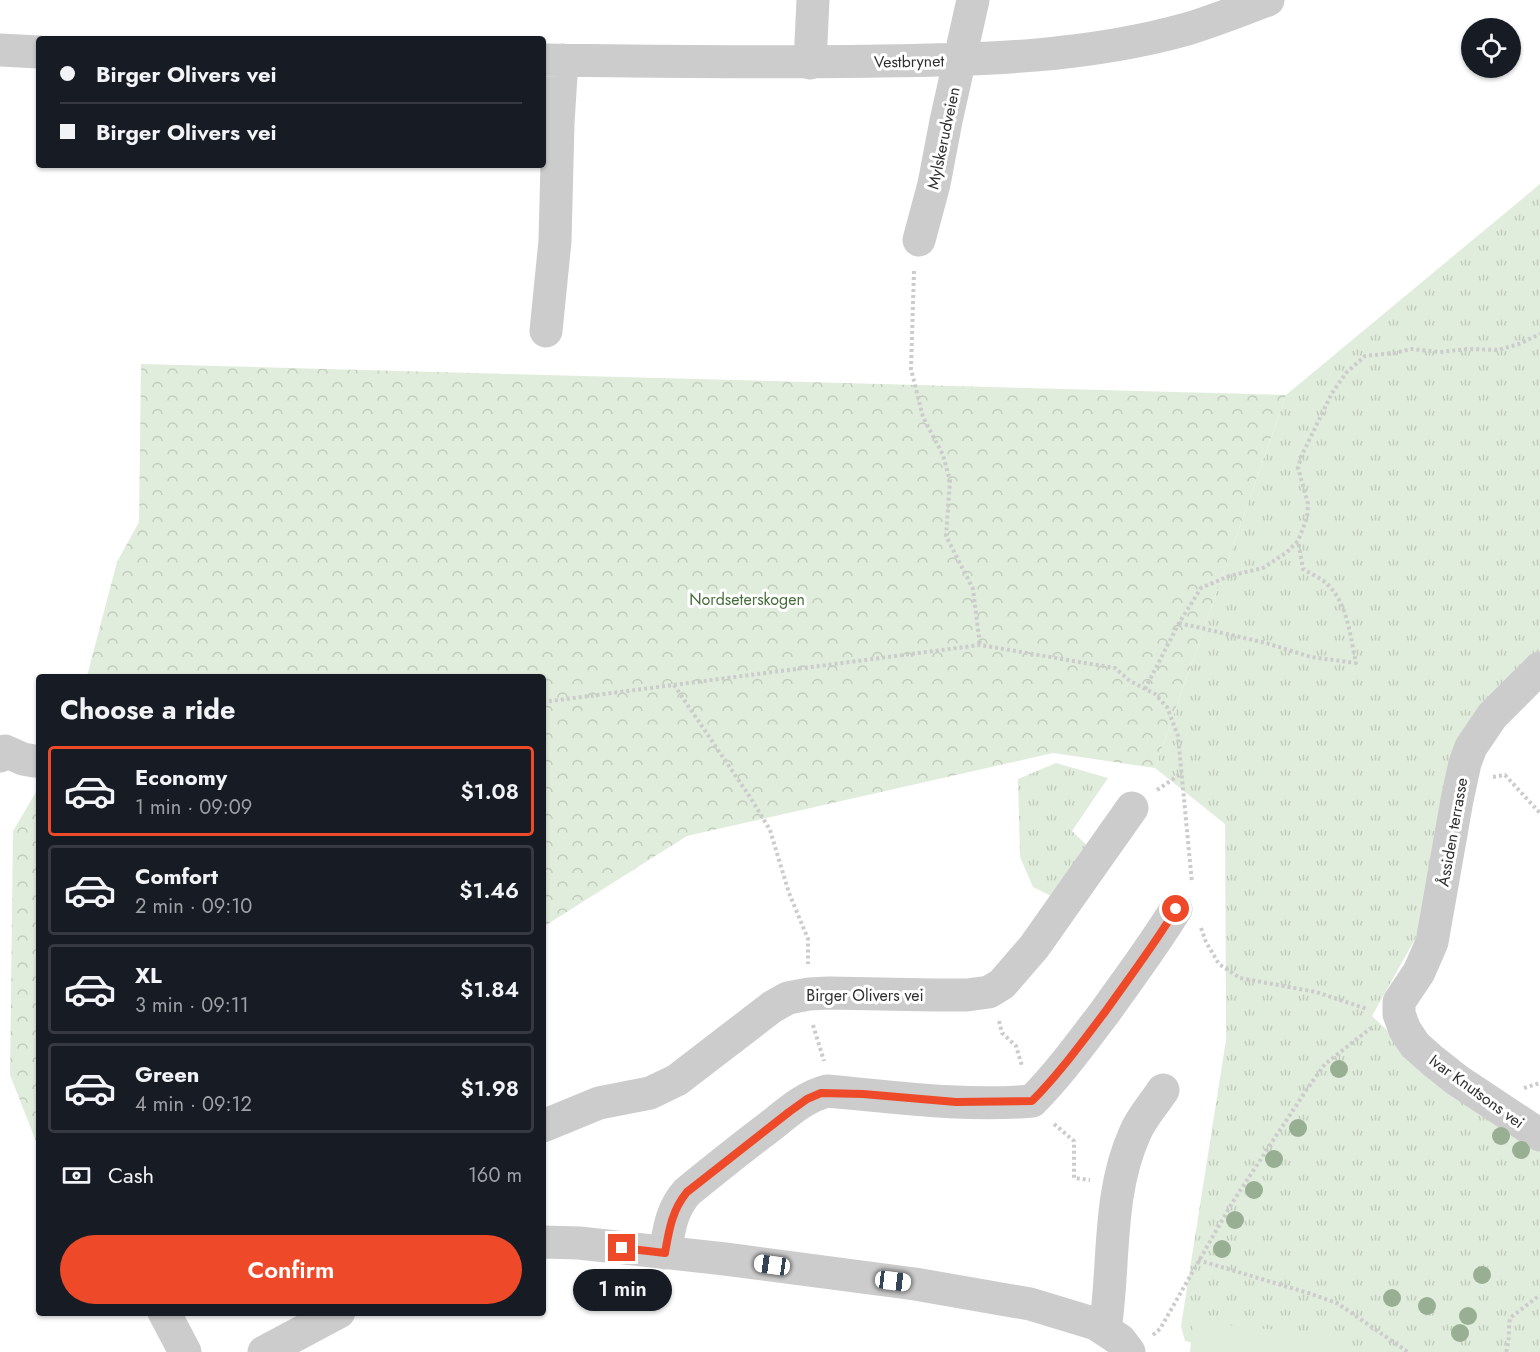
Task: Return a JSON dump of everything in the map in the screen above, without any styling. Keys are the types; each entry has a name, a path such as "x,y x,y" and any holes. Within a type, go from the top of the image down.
{"street":[{"path":"810,63 813,0"},
{"name":"Mylskerudveien","path":"919,240 934,184 973,0"},
{"name":"Vestbrynet","path":"552,60 810,63 960,60 1076,51 1188,29 1268,0"},
{"path":"0,50 36,52"},
{"path":"546,331 555,241 558,123 552,60"},
{"name":"Åssiden terrasse","path":"1392,1017 1419,972 1432,942 1452,822 1464,764 1471,747 1492,716 1540,668"},
{"path":"995,988 1002,984 1034,947 1102,829 1132,808"},
{"path":"665,1253 672,1215 687,1192 789,1112 807,1099 821,1093 827,1091 994,1103 1032,1101 1051,1082 1139,965 1189,906"},
{"name":"Birger Olivers vei","path":"546,1125 599,1103 635,1097 663,1088 677,1080 772,1007 788,998 811,1008 967,995 989,992 995,988"},
{"name":"Ivar Knutsons vei","path":"1392,1017 1405,1029 1415,1045 1433,1061 1540,1136"},
{"path":"1105,1330 1110,1296 1113,1214 1127,1152 1136,1130 1163,1090"},
{"path":"546,1242 579,1243 725,1259 927,1286 1030,1304 1096,1324 1120,1340 1139,1345"},
{"path":"166,1316 185,1352"},
{"path":"264,1352 332,1316"}],"path":[{"path":"919,240 913,279 911,369 923,417 943,455 950,481 946,536 973,589 980,645"},
{"path":"1145,689 1179,623 1201,588 1229,576 1263,568 1287,552 1298,541 1307,518 1308,504 1298,468 1301,457 1332,393 1346,373 1365,356 1411,349 1440,352 1468,349 1498,350 1519,344 1540,334"},
{"path":"1179,623 1266,642 1311,657 1356,663 1346,616 1336,594 1326,583 1303,569 1298,541"},
{"path":"546,702 980,645 1115,669 1130,681 1155,694 1167,707 1178,736 1189,906 1219,964 1240,978 1316,992 1392,1017"},
{"path":"674,685 750,797 770,831 789,893 808,939 811,1008 818,1046 827,1068"},
{"path":"1505,775 1540,813"},
{"path":"995,988 1002,1033 1016,1046 1029,1088 1055,1126 1074,1141 1074,1178 1121,1182"},
{"path":"1139,1345 1160,1329 1232,1203 1325,1064 1364,1032 1392,1017"},
{"path":"1198,1260 1337,1303 1408,1352"},
{"path":"1506,1352 1509,1342 1510,1318 1540,1295"}],"green space":[{"path":"1540,184 1540,652 1500,690 1419,932 1372,1016 1401,1043 1540,1147 1540,1352 1223,1352 1185,1341 1181,1326 1226,1040 1225,824 1155,768 1286,395"},
{"name":"Nordseterskogen","path":"141,364 1286,395 1155,768 1053,753 687,836 546,925 546,674 88,674 117,562 139,522"},
{"path":"1056,763 1108,778 1072,831 1092,850 1057,899 1033,887 1020,857 1018,779"},
{"path":"36,792 36,1141 10,1075 13,831"},
{"path":"1193,1322 1339,1336 1350,1352 1190,1352"}],"route":[{"path":"622,1248 665,1253 672,1215 687,1192 789,1112 807,1099 821,1093 827,1091 956,1102 1032,1101 1051,1082 1092,1028 1139,965 1176,909"}]}
